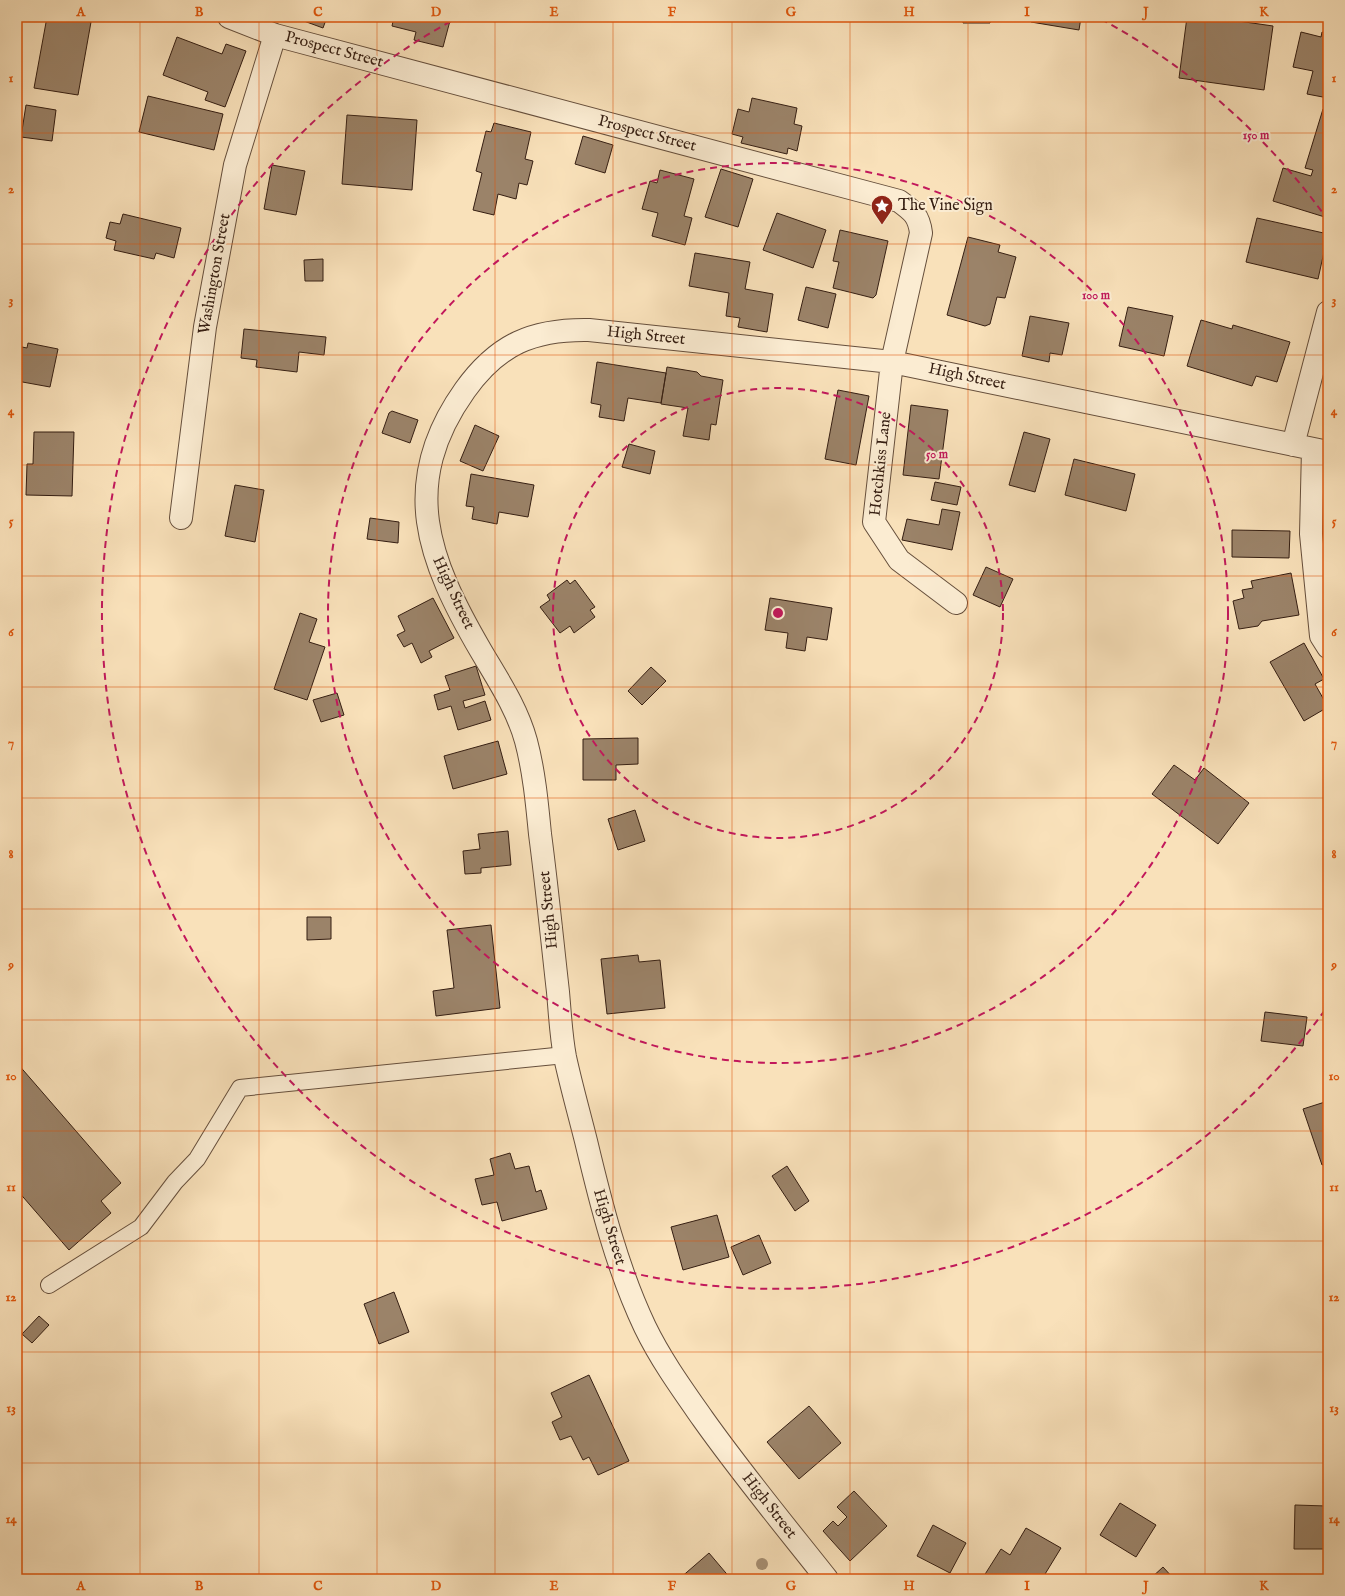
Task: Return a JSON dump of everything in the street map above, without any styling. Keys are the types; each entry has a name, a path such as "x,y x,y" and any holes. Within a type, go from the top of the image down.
{"street":[{"name":"Prospect Street","path":"229,17 275,35 899,202 910,209 919,220 921,233 892,362"},
{"name":"Washington Street","path":"181,518 205,327 235,165 275,35"},
{"path":"1328,312 1311,448 1312,534 1322,636 1328,647"},
{"name":"High Street","path":"827,1579 725,1451 675,1380 646,1328 624,1276 608,1229 565,1055 535,793 527,743 518,714 445,585 434,556 428,532 426,502 427,475 437,441 453,407 475,376 490,360 507,347 536,335 562,330 589,330 892,362 1311,448"},
{"name":"Hotchkiss Lane","path":"892,362 874,522 899,560 956,603"}],"lane":[{"path":"50,1285 141,1226 175,1182 197,1159 240,1088 565,1055"}],"building":[{"path":"47,17 63,17 91,22 78,95 34,88"},
{"path":"293,17 327,17 323,28"},
{"path":"394,17 451,17 443,47 414,40 416,32 392,26"},
{"path":"963,17 990,17 990,23 963,23"},
{"path":"1031,17 1081,17 1079,30 1031,22"},
{"path":"1187,17 1210,17 1273,26 1264,90 1179,78"},
{"path":"1301,32 1321,37 1322,32 1328,34 1328,98 1307,94 1313,71 1293,67"},
{"path":"177,37 222,54 226,44 246,51 225,107 205,100 208,92 163,75"},
{"path":"148,96 223,114 214,150 139,132"},
{"path":"752,98 797,108 794,124 802,126 797,151 788,148 787,154 741,143 743,137 732,134 738,109 749,112"},
{"path":"26,105 56,110 52,141 21,137"},
{"path":"1323,109 1328,111 1328,218 1273,201 1283,168 1311,176 1313,170 1305,168"},
{"path":"347,115 417,120 412,190 342,184"},
{"path":"494,123 531,132 525,159 533,161 527,185 519,183 516,199 498,194 494,215 473,210 482,173 476,171 486,131 491,132"},
{"path":"583,136 613,145 605,173 575,164"},
{"path":"272,165 305,171 296,215 264,209"},
{"path":"721,169 753,179 738,227 705,217"},
{"path":"660,170 694,179 684,216 692,218 685,245 652,236 658,213 642,209 650,181 657,183"},
{"path":"777,213 826,230 813,268 763,250"},
{"path":"123,214 181,228 174,258 156,253 154,259 114,250 116,241 106,238 110,222 120,224"},
{"path":"1257,218 1328,234 1318,279 1246,262"},
{"path":"840,230 888,241 876,295 873,298 833,288 839,262 833,261"},
{"path":"968,237 1000,245 998,252 1016,257 1005,298 997,297 990,324 985,326 947,315"},
{"path":"695,253 750,262 745,289 773,294 767,332 738,327 740,318 726,316 729,293 689,286"},
{"path":"323,259 323,281 305,281 304,260"},
{"path":"806,287 836,294 828,328 798,320"},
{"path":"1128,307 1173,316 1164,356 1119,346"},
{"path":"1030,316 1069,323 1062,355 1050,353 1049,362 1022,356"},
{"path":"1201,320 1232,329 1233,325 1290,342 1277,382 1256,376 1252,386 1187,366"},
{"path":"244,329 326,337 324,355 299,352 297,372 256,367 257,360 241,358"},
{"path":"28,343 58,349 50,387 17,381 17,346 27,348"},
{"path":"597,362 666,373 661,403 628,398 624,421 599,417 601,405 591,403"},
{"path":"667,367 697,372 701,376 723,380 716,425 711,424 709,440 683,436 688,408 661,404"},
{"path":"838,390 869,396 856,465 825,459"},
{"path":"911,405 948,410 939,479 903,475"},
{"path":"392,411 418,420 410,443 382,433 389,413"},
{"path":"475,425 499,436 483,471 460,461"},
{"path":"34,432 74,432 72,496 26,495 27,464 33,464"},
{"path":"1024,432 1050,439 1035,492 1009,485"},
{"path":"629,444 655,451 650,474 622,467"},
{"path":"1074,459 1135,474 1126,511 1065,495"},
{"path":"471,474 534,485 528,517 499,512 497,524 472,519 474,507 466,506"},
{"path":"935,482 961,487 957,505 931,500"},
{"path":"235,485 264,490 255,542 225,536"},
{"path":"942,509 960,512 952,550 902,540 907,519 939,525"},
{"path":"370,518 399,522 398,543 367,539"},
{"path":"1232,530 1290,531 1289,558 1232,557"},
{"path":"986,567 1013,579 1000,607 973,595"},
{"path":"1291,573 1299,615 1262,621 1258,626 1239,629 1233,601 1244,598 1242,590 1253,588 1251,581"},
{"path":"567,580 570,584 575,580 595,607 590,610 595,617 574,633 570,626 560,633 540,607 550,600 547,595"},
{"path":"433,598 454,638 429,651 432,657 421,663 412,643 404,647 397,635 405,631 398,616"},
{"path":"770,598 832,608 827,640 807,637 805,651 786,648 788,633 765,630"},
{"path":"300,613 317,619 309,642 325,647 307,700 274,689"},
{"path":"1304,643 1324,679 1315,684 1328,707 1304,721 1270,662"},
{"path":"476,666 485,695 463,701 465,708 485,701 491,720 458,730 451,706 438,710 434,695 450,690 445,676"},
{"path":"651,667 666,681 642,705 628,691"},
{"path":"337,693 344,715 321,722 313,700"},
{"path":"638,738 638,764 616,765 616,780 583,780 583,739"},
{"path":"498,741 507,774 453,789 444,756"},
{"path":"1174,765 1195,780 1204,768 1249,803 1218,844 1152,794"},
{"path":"635,810 645,841 618,850 608,819"},
{"path":"508,831 511,865 481,868 481,873 465,874 463,851 480,849 478,834"},
{"path":"307,917 331,917 331,939 307,940"},
{"path":"491,925 500,1008 436,1016 433,991 454,988 447,930"},
{"path":"638,955 639,962 660,960 665,1008 607,1014 601,959"},
{"path":"1265,1012 1307,1017 1303,1046 1261,1041"},
{"path":"17,1063 121,1183 101,1201 111,1213 69,1250 17,1190"},
{"path":"1328,1101 1328,1163 1322,1165 1303,1109"},
{"path":"510,1153 515,1169 529,1166 536,1192 541,1190 547,1209 502,1221 497,1202 482,1205 475,1179 494,1175 490,1159"},
{"path":"787,1166 809,1201 795,1211 772,1176"},
{"path":"717,1215 729,1257 683,1270 671,1227"},
{"path":"759,1235 771,1263 743,1275 731,1247"},
{"path":"394,1292 409,1332 379,1344 364,1304"},
{"path":"39,1316 49,1325 32,1343 22,1334"},
{"path":"589,1375 629,1461 598,1475 589,1457 583,1460 571,1436 560,1440 552,1422 562,1417 551,1393"},
{"path":"809,1406 841,1443 799,1479 767,1442"},
{"path":"854,1491 887,1526 850,1561 823,1531 833,1521 838,1526 847,1517 837,1507"},
{"path":"1327,1492 1328,1549 1294,1549 1295,1505 1327,1506"},
{"path":"1120,1503 1156,1525 1136,1557 1100,1535"},
{"path":"933,1525 966,1543 950,1573 917,1556"},
{"path":"1026,1528 1061,1548 1042,1579 982,1579 1001,1549 1010,1555"},
{"path":"709,1553 731,1579 679,1579"},
{"path":"1163,1567 1174,1579 1150,1579"}],"place":[{"name":"The Vine Sign","path":"882,226"}]}
